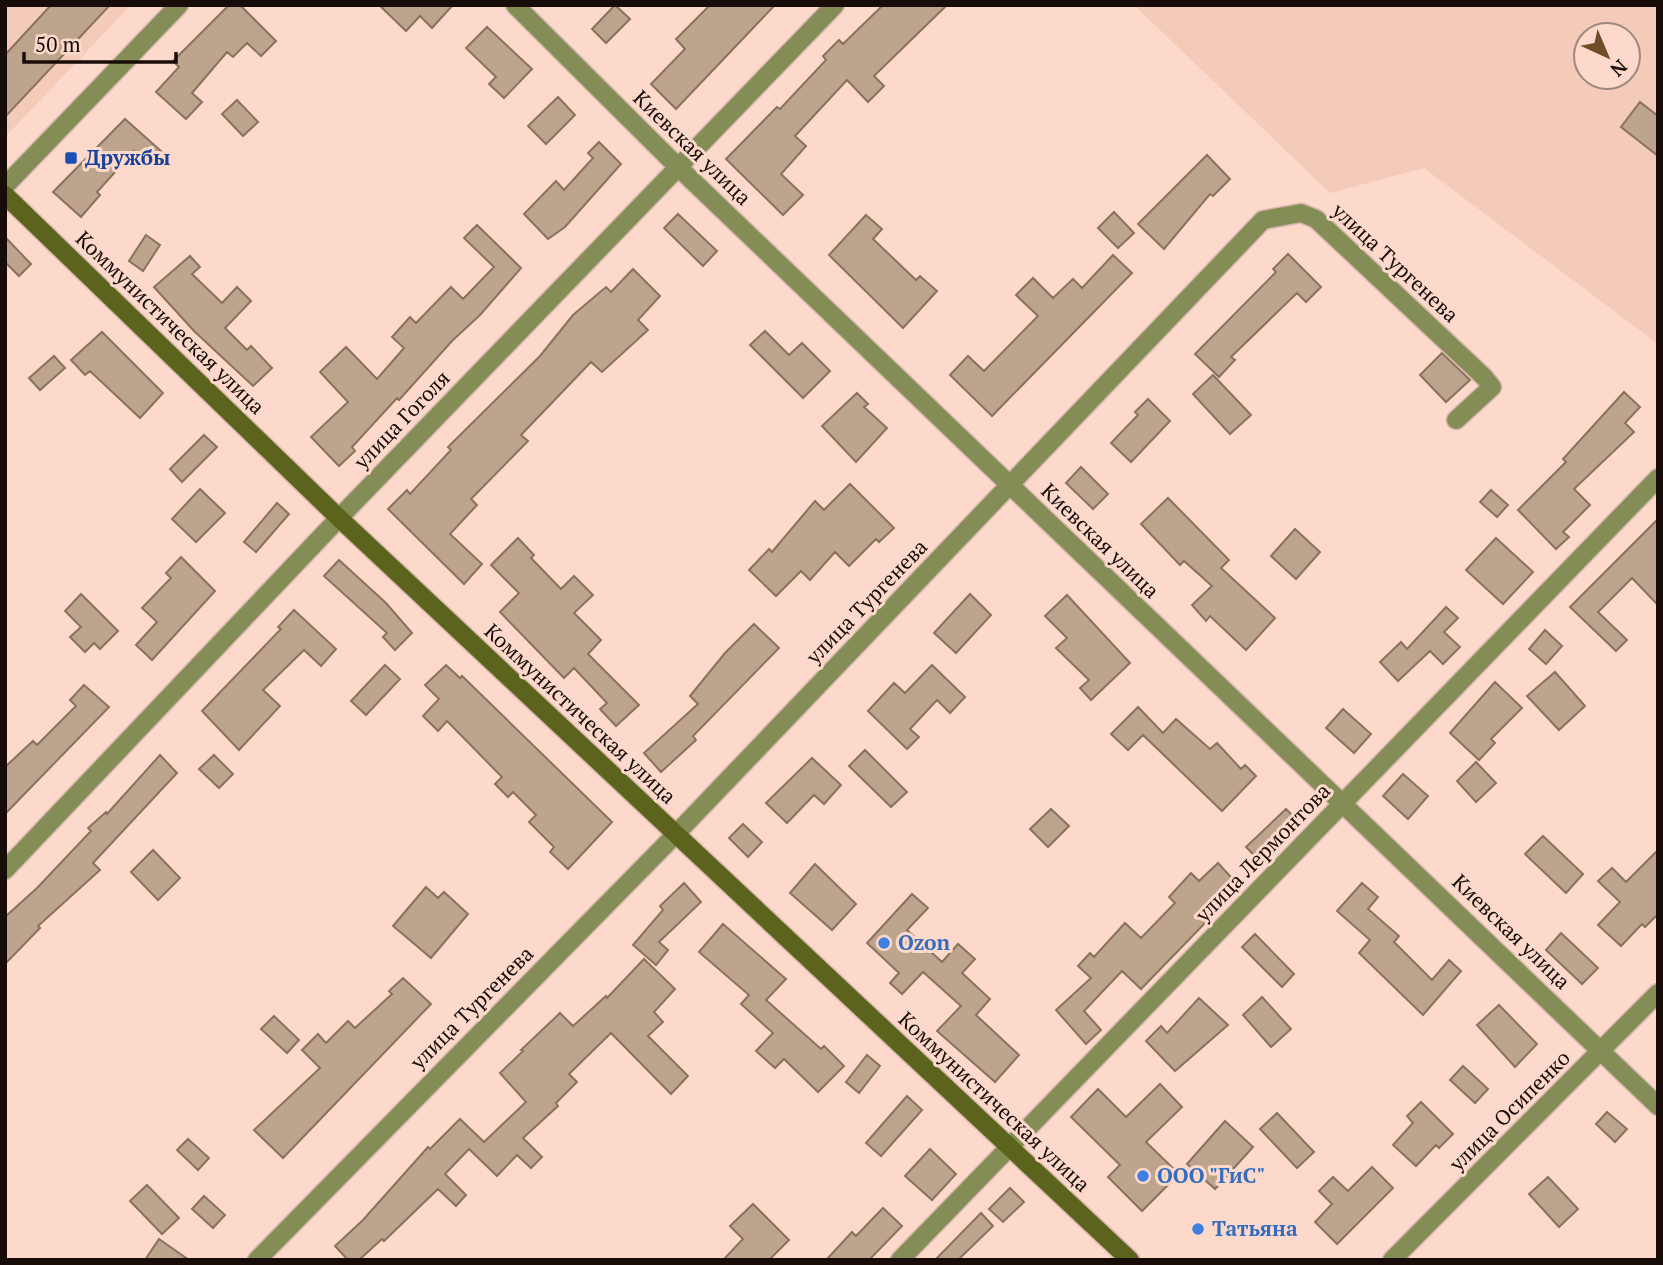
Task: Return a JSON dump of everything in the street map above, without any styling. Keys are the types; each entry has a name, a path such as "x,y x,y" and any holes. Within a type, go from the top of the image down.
{"street":[{"path":"5,186 179,5"},
{"name":"Киевская улица","path":"515,5 677,166 1658,1106"},
{"name":"улица Гоголя","path":"5,870 677,166 835,5"},
{"name":"Коммунистическая улица","path":"5,195 340,518 1130,1260"},
{"name":"улица Тургенева","path":"257,1260 675,835 1263,220 1285,213 1301,213 1316,219 1492,387 1456,420"},
{"name":"улица Лермонтова","path":"900,1260 1658,478"},
{"name":"улица Осипенко","path":"1392,1260 1658,993"}],"shaded area":[{"path":"5,5 131,5 5,137"},
{"path":"1134,5 1658,5 1658,344 1424,168 1330,193"}],"building":[{"path":"51,5 110,5 5,117 5,55"},
{"path":"229,5 240,5 276,41 261,56 247,43 233,57 227,52 192,93 202,102 186,119 156,92 179,67 173,61"},
{"path":"379,5 453,5 432,28 420,16 406,31"},
{"path":"615,5 630,19 606,43 592,29"},
{"path":"710,5 775,5 676,109 651,84 685,49 676,39"},
{"path":"883,5 947,5 874,76 884,86 868,102 847,80 795,136 806,146 781,174 803,195 783,215 726,159 777,107 780,109 826,60 823,56 839,40 843,44"},
{"path":"487,27 532,69 504,98 489,84 496,77 466,48"},
{"path":"558,97 575,115 546,144 528,126"},
{"path":"237,100 258,122 243,136 222,114"},
{"path":"1640,102 1658,116 1658,156 1621,127"},
{"path":"125,119 161,151 149,164 134,151 97,192 100,195 81,217 53,192"},
{"path":"599,142 621,164 565,227 548,239 524,214 556,181 564,190 593,158 588,153"},
{"path":"1207,155 1230,179 1213,196 1210,194 1164,249 1138,224"},
{"path":"1114,212 1134,233 1118,248 1098,228"},
{"path":"678,214 717,251 703,266 664,228"},
{"path":"866,215 882,229 873,239 916,280 920,276 937,291 903,328 829,255"},
{"path":"477,225 521,268 399,400 397,398 352,447 355,451 339,466 311,437 348,402 320,372 346,347 377,379 404,348 392,337 410,317 416,323 451,287 463,299 494,267 464,238"},
{"path":"146,235 160,245 143,271 129,261"},
{"path":"5,237 31,264 19,276 5,262"},
{"path":"1288,254 1321,287 1306,302 1297,293 1231,357 1235,360 1219,377 1195,354 1276,272 1273,269"},
{"path":"1113,255 1132,273 992,416 950,375 968,356 984,371 1038,316 1016,295 1033,278 1053,298 1073,279 1082,288"},
{"path":"190,256 200,267 192,274 222,303 237,287 251,301 225,328 247,350 251,346 272,368 253,386 194,331 154,287"},
{"path":"633,269 660,296 638,320 648,330 602,372 591,362 521,435 528,441 471,499 477,505 450,534 482,564 464,584 388,509 407,490 410,494 451,450 448,447 540,356 573,315 606,287 611,292"},
{"path":"765,331 789,355 802,343 830,371 803,398 750,345"},
{"path":"102,332 163,393 140,418 90,371 85,375 71,360"},
{"path":"1442,353 1470,380 1446,402 1420,375"},
{"path":"54,356 65,368 40,390 29,378"},
{"path":"1213,375 1251,415 1230,434 1193,394"},
{"path":"1624,392 1640,407 1625,423 1634,432 1574,489 1590,505 1563,532 1569,537 1556,549 1518,510 1566,462 1563,459"},
{"path":"857,393 868,404 864,407 887,428 856,462 822,426"},
{"path":"1148,399 1170,421 1131,462 1111,443 1138,415 1135,412"},
{"path":"204,435 217,447 182,482 170,469"},
{"path":"1081,467 1108,494 1093,509 1066,483"},
{"path":"850,484 894,528 879,542 876,539 849,566 835,552 810,580 801,571 776,596 749,570 769,549 772,552 815,501 824,510"},
{"path":"200,489 225,513 196,542 172,519"},
{"path":"1491,490 1508,505 1497,517 1480,502"},
{"path":"1168,498 1229,560 1221,568 1275,618 1246,650 1210,616 1206,621 1192,605 1212,586 1184,561 1180,565 1141,524"},
{"path":"277,503 289,514 256,552 244,542"},
{"path":"1658,519 1658,605 1632,578 1598,612 1627,640 1616,651 1570,607"},
{"path":"1295,529 1320,552 1296,579 1271,556"},
{"path":"518,538 534,555 531,558 561,589 574,576 593,595 574,613 601,640 588,654 639,705 616,726 600,709 607,703 574,668 564,678 500,612 519,593 491,565"},
{"path":"1496,538 1533,572 1503,604 1466,570"},
{"path":"181,557 215,591 152,660 136,645 157,622 142,608 171,578 166,573"},
{"path":"339,560 386,603 412,633 395,650 383,637 387,633 324,576"},
{"path":"81,594 118,631 100,649 94,643 85,652 70,637 81,627 65,611"},
{"path":"970,594 991,615 956,653 934,633"},
{"path":"1067,595 1130,663 1091,700 1080,688 1089,680 1056,648 1067,638 1045,616"},
{"path":"1446,607 1458,618 1444,632 1460,647 1443,664 1430,651 1398,681 1380,662 1401,642 1407,649"},
{"path":"294,610 336,649 321,666 304,650 263,690 280,706 239,750 202,711 281,629 278,627"},
{"path":"754,624 779,648 693,736 696,740 661,772 644,753 698,704 690,696 725,653"},
{"path":"1545,630 1562,646 1546,664 1529,649"},
{"path":"385,665 400,679 366,715 351,701"},
{"path":"446,665 460,678 462,676 612,822 568,869 550,852 554,847 529,822 536,815 513,792 508,797 495,784 502,777 447,721 438,731 423,716 439,699 425,685"},
{"path":"932,665 965,697 950,713 937,700 910,729 919,737 907,749 868,711 894,683 905,693"},
{"path":"1555,672 1585,706 1559,730 1527,696"},
{"path":"1495,682 1522,708 1491,739 1495,743 1479,760 1450,733"},
{"path":"84,685 109,707 5,814 5,767 33,741 37,745 76,706 70,700"},
{"path":"1138,707 1163,733 1176,719 1210,749 1217,743 1241,769 1245,765 1256,776 1222,811 1143,735 1128,750 1111,734"},
{"path":"1343,709 1371,734 1354,753 1326,728"},
{"path":"865,750 907,792 891,807 849,766"},
{"path":"160,755 177,773 93,863 100,870 38,926 40,928 5,964 5,917 37,888 91,831 88,828 106,812 107,814"},
{"path":"214,755 233,774 219,788 199,769"},
{"path":"812,758 841,785 824,804 814,795 787,823 766,803"},
{"path":"1476,762 1496,783 1476,802 1457,781"},
{"path":"1403,774 1428,796 1408,819 1383,796"},
{"path":"1051,809 1069,826 1048,847 1030,829"},
{"path":"1286,809 1299,822 1259,860 1246,847"},
{"path":"743,824 762,842 748,857 729,838"},
{"path":"1543,836 1583,874 1566,893 1525,854"},
{"path":"153,850 180,878 158,900 131,872"},
{"path":"1658,850 1658,914 1645,927 1642,924 1621,946 1598,925 1620,902 1598,881 1612,868 1626,882"},
{"path":"1218,863 1240,887 1141,989 1122,971 1084,1011 1101,1030 1086,1044 1056,1010 1091,978 1078,966 1090,953 1094,957 1125,923 1141,938 1175,903 1169,897 1191,873 1199,881"},
{"path":"815,864 856,904 832,930 790,893"},
{"path":"684,883 701,902 659,942 668,950 656,965 633,945 663,910 660,906"},
{"path":"1362,883 1378,897 1368,909 1399,936 1394,942 1432,980 1449,960 1461,971 1423,1015 1359,953 1370,940 1337,911"},
{"path":"426,887 438,898 444,892 468,914 431,958 393,926"},
{"path":"912,894 928,908 907,930 942,962 958,944 975,959 962,973 990,999 976,1015 1019,1055 995,1082 937,1031 961,1006 923,972 902,994 890,983 899,973 867,943"},
{"path":"723,924 786,979 766,1000 821,1049 824,1046 844,1066 818,1092 784,1059 775,1068 756,1051 773,1033 741,1004 749,995 699,952"},
{"path":"1561,933 1598,968 1582,984 1546,950"},
{"path":"1255,934 1294,974 1282,987 1242,947"},
{"path":"644,959 675,989 654,1012 663,1022 648,1036 688,1076 671,1094 611,1033 569,1074 577,1082 556,1103 558,1106 523,1138 542,1157 531,1168 517,1155 497,1176 469,1149 445,1174 466,1195 456,1206 438,1189 384,1241 382,1239 359,1260 348,1260 335,1246 363,1220 428,1147 430,1149 460,1119 484,1142 526,1102 500,1073 523,1051 521,1050 560,1013 573,1026 606,996 607,998"},
{"path":"403,978 431,1004 283,1158 254,1130 320,1068 302,1050 318,1034 326,1043 348,1021 355,1028 392,994 389,991"},
{"path":"1262,997 1291,1029 1271,1047 1243,1015"},
{"path":"1199,998 1228,1025 1175,1071 1146,1041 1161,1026 1167,1033"},
{"path":"1499,1005 1537,1044 1515,1067 1477,1025"},
{"path":"274,1016 299,1040 287,1053 261,1029"},
{"path":"867,1055 880,1066 859,1093 846,1082"},
{"path":"1463,1066 1488,1089 1475,1103 1450,1080"},
{"path":"1160,1084 1182,1107 1146,1142 1179,1174 1142,1211 1108,1177 1120,1165 1071,1117 1098,1089 1126,1117"},
{"path":"907,1096 922,1110 881,1156 866,1143"},
{"path":"1421,1102 1453,1134 1439,1148 1436,1145 1416,1166 1393,1145 1413,1123 1407,1116"},
{"path":"1607,1112 1627,1129 1615,1142 1596,1124"},
{"path":"1277,1113 1314,1152 1297,1168 1260,1129"},
{"path":"1225,1121 1253,1147 1215,1189 1187,1164"},
{"path":"188,1139 209,1158 198,1170 177,1150"},
{"path":"930,1149 956,1174 932,1200 905,1176"},
{"path":"1372,1167 1393,1188 1337,1244 1315,1222 1332,1204 1319,1191 1333,1177 1348,1191"},
{"path":"1548,1177 1578,1209 1559,1227 1529,1194"},
{"path":"147,1185 179,1218 162,1234 130,1201"},
{"path":"1010,1188 1024,1202 1003,1222 989,1209"},
{"path":"204,1196 225,1215 213,1228 192,1209"},
{"path":"753,1204 789,1240 769,1260 723,1260 743,1239 730,1226"},
{"path":"883,1208 902,1226 869,1260 826,1260 852,1232 856,1236"},
{"path":"981,1213 993,1226 958,1260 935,1260"},
{"path":"159,1239 189,1260 145,1260"}],"place":[{"name":"Дружбы","path":"71,158"},
{"name":"Ozon","path":"884,943"},
{"name":"ООО \"ГиС\"","path":"1143,1176"},
{"name":"Татьяна","path":"1198,1229"}]}
